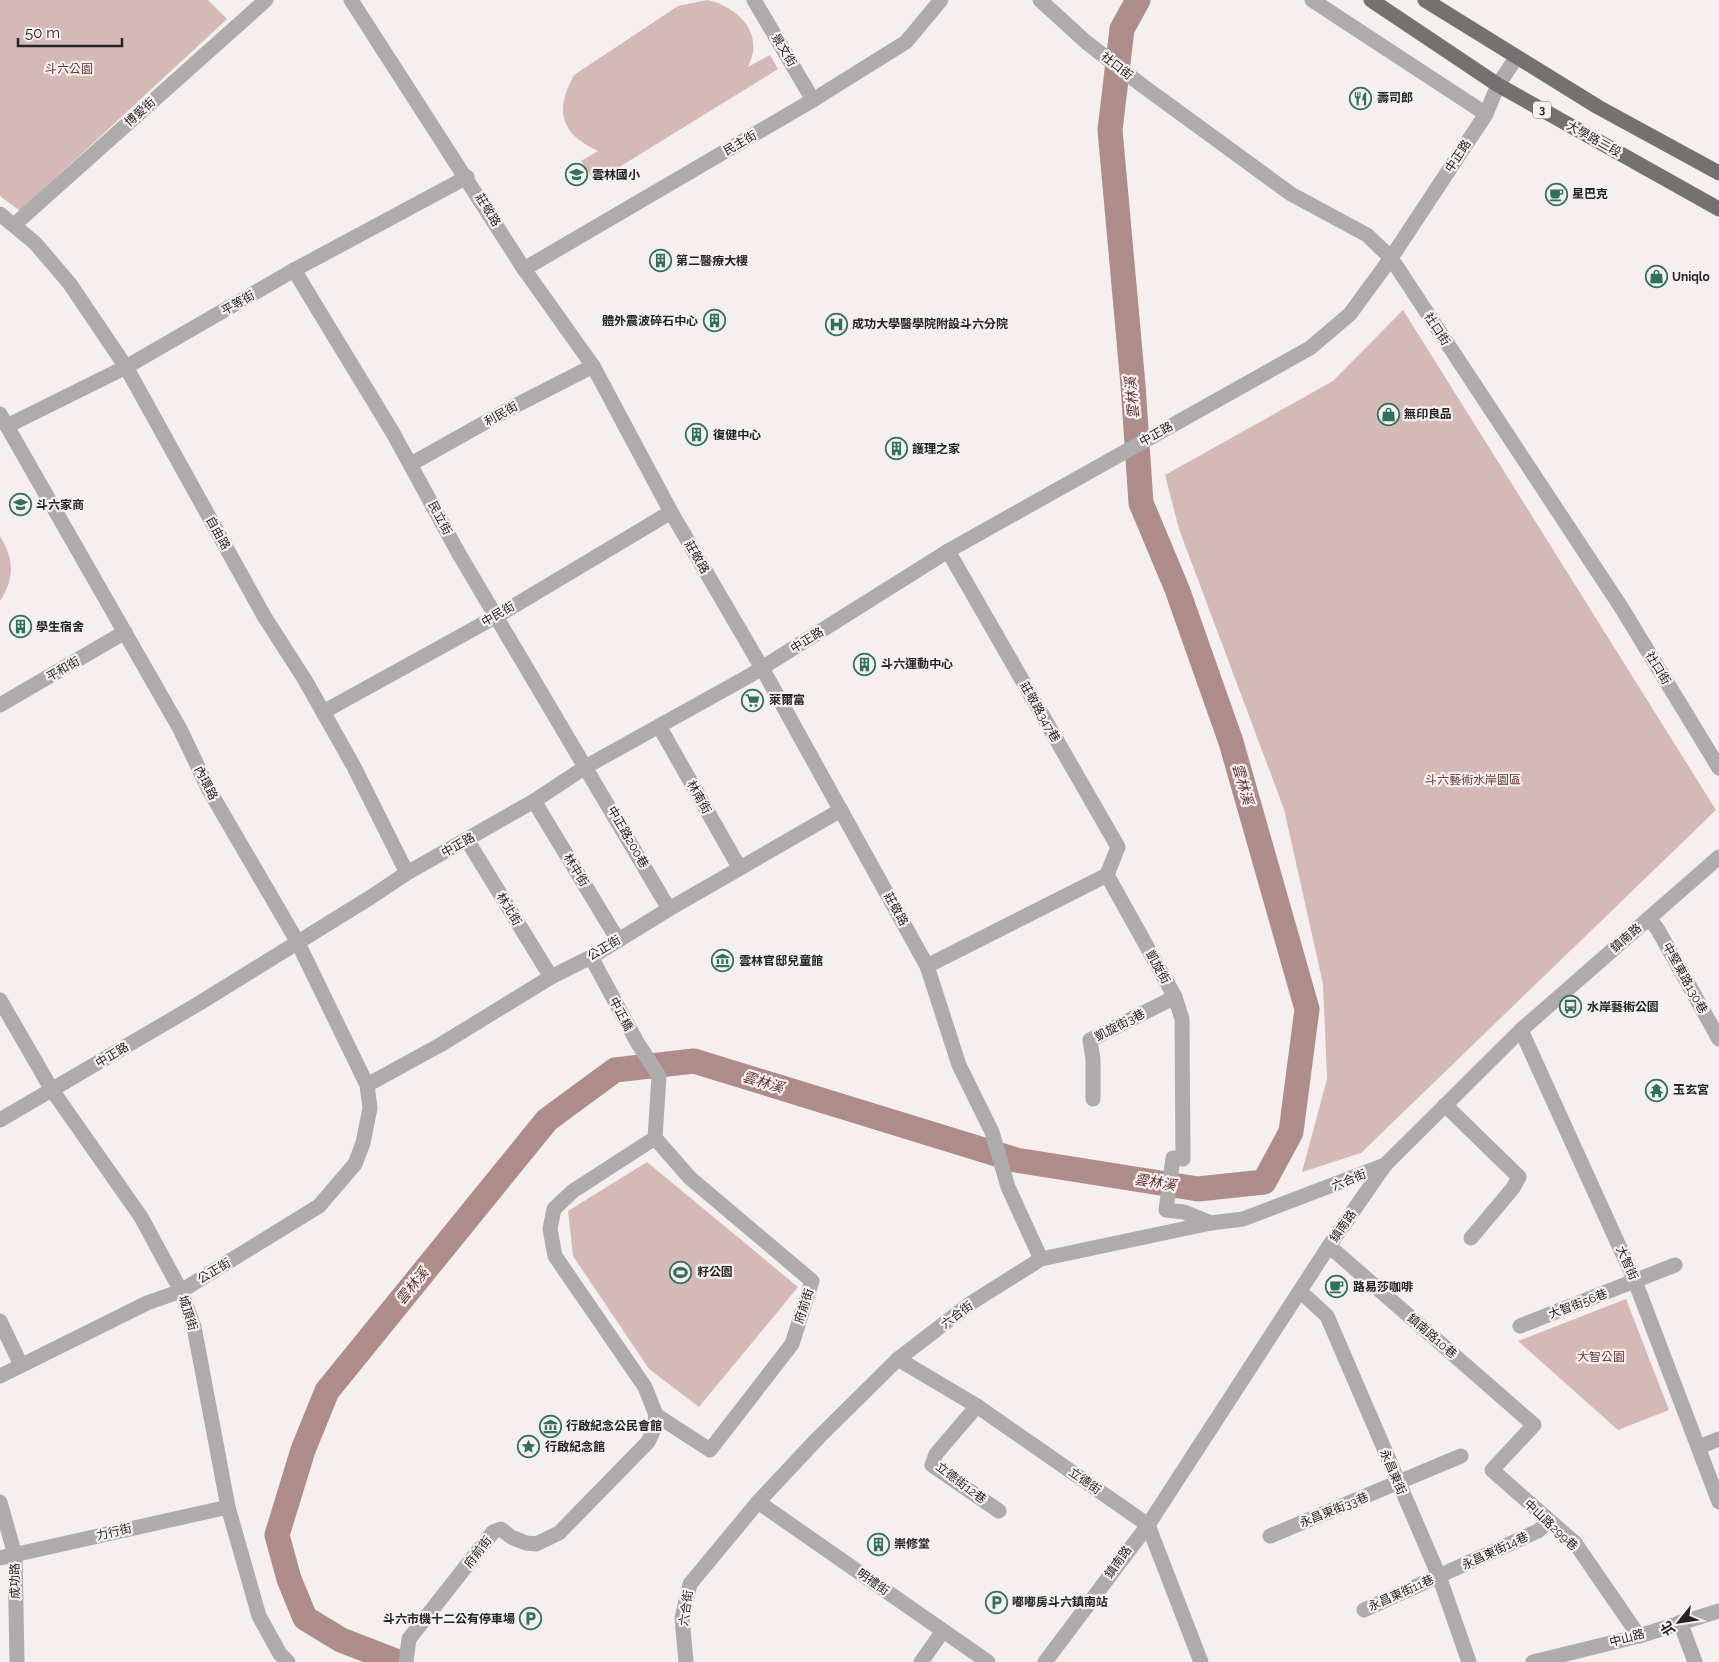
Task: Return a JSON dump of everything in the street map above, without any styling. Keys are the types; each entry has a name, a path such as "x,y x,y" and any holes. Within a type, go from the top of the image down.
{"main road":[{"name":"大學路二段","path":"1371,0 1498,85 1719,209"},
{"path":"1426,0 1516,58 1598,107 1719,173"}],"street":[{"name":"博愛街","path":"14,225 266,0"},
{"name":"莊敬路","path":"351,0 467,177 524,269 593,366 670,512 762,668 927,966 960,1065 994,1140 1008,1187 1041,1259"},
{"name":"景文街","path":"754,0 814,100"},
{"name":"民主街","path":"524,269 814,100 906,42 941,0"},
{"name":"社口街","path":"1040,0 1086,42 1143,86 1291,194 1367,235 1391,258 1621,607 1719,768"},
{"path":"1312,0 1486,114"},
{"name":"中正路","path":"0,1120 198,1004 297,941 371,897 406,873 468,840 534,801 587,766 762,668 948,551 1310,348 1350,314 1391,258 1486,114 1498,85 1516,58"},
{"name":"平等街","path":"4,420 126,367 294,270 467,177"},
{"name":"自由路","path":"0,214 35,243 70,284 126,367 264,616 353,765 406,873"},
{"name":"民立街","path":"294,270 411,464 459,554 587,766"},
{"name":"利民街","path":"411,464 509,409 593,366"},
{"name":"內環路","path":"4,420 180,729 209,790 297,941 367,1085 370,1108 363,1143 355,1164"},
{"name":"中民街","path":"323,712 497,616 670,512"},
{"name":"莊敬路347巷","path":"948,551 1118,847 1107,875"},
{"name":"平和街","path":"0,704 125,632"},
{"name":"林南街","path":"659,726 739,867"},
{"name":"中正路200巷","path":"587,766 669,908"},
{"name":"林中街","path":"534,801 618,940"},
{"name":"公正街","path":"367,1085 440,1045 551,977 591,957 669,908 840,810"},
{"name":"林北街","path":"468,840 551,977"},
{"name":"鎮南路","path":"1045,1662 1148,1524 1301,1292 1329,1246 1386,1165 1521,1030 1719,857"},
{"path":"927,966 1107,875"},
{"name":"凱旋街","path":"1107,875 1175,997 1182,1018 1183,1159 1173,1158 1166,1210 1184,1212 1211,1224"},
{"name":"中堅東路130巷","path":"1649,918 1658,930 1719,1039"},
{"name":"中正橋","path":"591,957 638,1043 659,1076 656,1138"},
{"name":"凱旋街3巷","path":"1093,1099 1093,1059 1090,1040 1175,997"},
{"name":"城頂街","path":"0,1000 52,1090 141,1217 181,1291 194,1327 228,1507 260,1616 280,1654 288,1662"},
{"name":"大智街","path":"1521,1030 1636,1281 1719,1502"},
{"path":"1445,1105 1519,1177 1513,1188 1471,1238"},
{"path":"656,1138 573,1191 554,1209 550,1229 555,1256 645,1387 656,1415"},
{"name":"府前街","path":"406,1662 409,1639 493,1532 501,1529 519,1540 536,1544 559,1533 648,1442 654,1429 656,1415 710,1450 792,1344 812,1281 690,1178 656,1138"},
{"name":"公正街","path":"0,1376 146,1303 181,1291 319,1206 355,1164"},
{"name":"六合街","path":"686,1662 682,1618 690,1584 758,1502 818,1437 898,1359 972,1303 1041,1259 1243,1219 1386,1165"},
{"name":"鎮南路10巷","path":"1329,1246 1534,1425"},
{"name":"大智街56巷","path":"1520,1326 1676,1265"},
{"name":"永昌東街","path":"1301,1292 1327,1316 1439,1576 1468,1662"},
{"path":"0,1321 21,1365"},
{"name":"立德街","path":"898,1359 977,1406 1148,1524"},
{"name":"立德街12巷","path":"977,1406 936,1454 932,1465 999,1511"},
{"name":"中山路299巷","path":"1534,1425 1492,1470 1548,1522 1575,1544 1640,1636"},
{"path":"1699,1447 1719,1439"},
{"name":"永昌東街33巷","path":"1270,1536 1461,1456"},
{"name":"成功路","path":"0,1502 17,1662"},
{"name":"明禮街","path":"758,1502 988,1662"},
{"name":"力行街","path":"7,1557 228,1507"},
{"name":"永昌東街14巷","path":"1439,1576 1538,1531 1548,1522"},
{"path":"1148,1524 1201,1662"},
{"name":"永昌東街11巷","path":"1364,1610 1439,1576"},
{"name":"中山路","path":"1533,1662 1580,1656 1680,1622 1719,1611"},
{"path":"1680,1622 1695,1662"},
{"path":"921,1662 943,1631"}],"green space":[{"name":"斗六公園","path":"0,0 208,0 227,19 20,211 0,196"},
{"path":"707,0 733,11 747,25 753,42 753,52 748,67 770,55 778,69 595,182 581,161 598,151 576,137 569,129 563,111 564,100 574,75 678,6"},
{"name":"斗六藝術水岸園區","path":"1403,310 1716,810 1361,1153 1302,1172 1327,1079 1323,984 1284,809 1179,529 1165,475 1333,381"},
{"path":"0,536 5,544 11,568 5,593 0,601"},
{"name":"籽公園","path":"647,1162 798,1287 699,1407 649,1369 573,1256 568,1211"},
{"name":"大智公園","path":"1626,1299 1669,1410 1618,1430 1518,1341"}],"waterway":[{"name":"雲林溪","path":"398,1662 341,1640 305,1618 289,1579 277,1535 303,1450 327,1391 547,1120 615,1070 694,1061 1016,1160 1198,1189 1264,1182 1291,1132 1307,1009 1231,742 1177,589 1141,503 1133,385 1110,130 1122,29 1138,0"}],"place":[{"name":"壽司郎","path":"1361,98"},
{"name":"雲林國小","path":"576,175"},
{"name":"星巴克","path":"1556,194"},
{"name":"第二醫療大樓","path":"660,261"},
{"name":"Uniqlo","path":"1656,277"},
{"name":"體外震波碎石中心","path":"714,321"},
{"name":"成功大學醫學院附設斗六分院","path":"836,324"},
{"name":"無印良品","path":"1388,414"},
{"name":"復健中心","path":"697,435"},
{"name":"護理之家","path":"896,449"},
{"name":"斗六家商","path":"20,505"},
{"name":"學生宿舍","path":"20,627"},
{"name":"斗六運動中心","path":"865,664"},
{"name":"萊爾富","path":"753,700"},
{"name":"雲林官邸兒童館","path":"723,961"},
{"name":"水岸藝術公園","path":"1571,1007"},
{"name":"玉玄宮","path":"1657,1090"},
{"name":"籽公園","path":"681,1272"},
{"name":"路易莎咖啡","path":"1337,1287"},
{"name":"行啟紀念公民會館","path":"550,1426"},
{"name":"行啟紀念館","path":"529,1447"},
{"name":"崇修堂","path":"878,1544"},
{"name":"嘟嘟房斗六鎮南站","path":"996,1602"},
{"name":"斗六市機十二公有停車場","path":"531,1619"}]}
